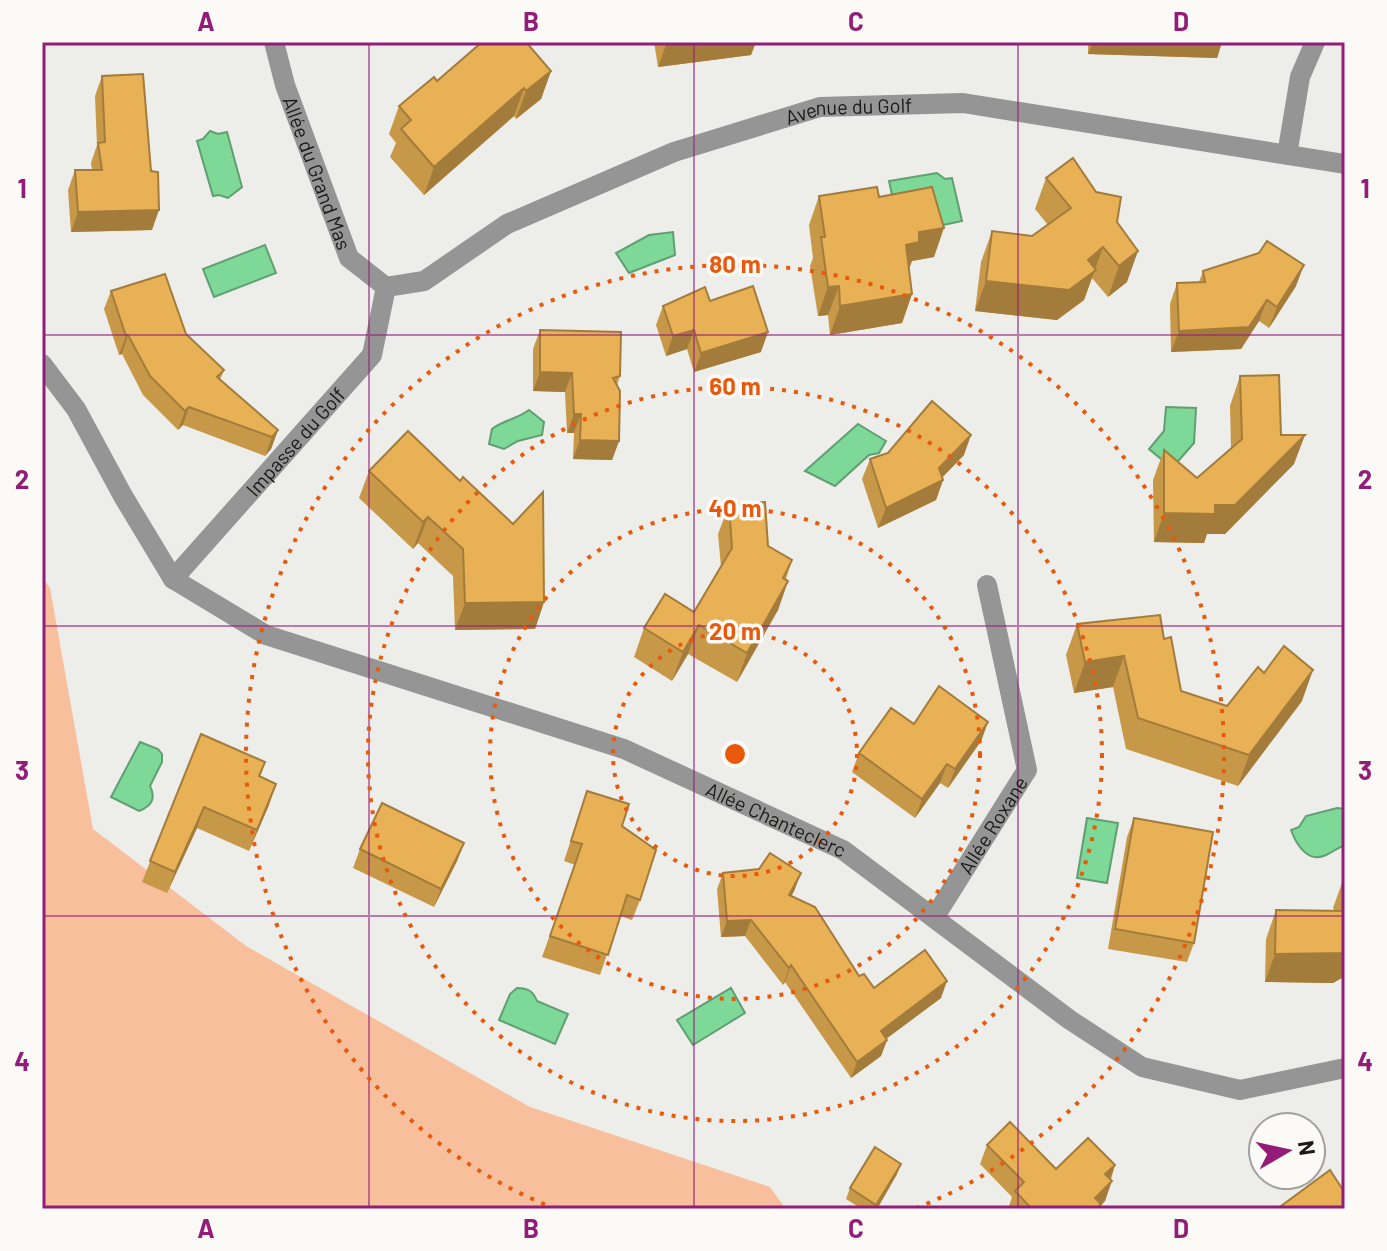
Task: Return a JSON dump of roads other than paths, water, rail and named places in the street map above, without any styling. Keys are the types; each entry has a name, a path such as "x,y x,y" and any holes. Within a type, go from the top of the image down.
{"street":[{"name":"Allée du Grand Mas","path":"274,42 285,85 349,258 386,287"},
{"path":"1287,155 1300,77 1315,42"},
{"name":"Avenue du Golf","path":"386,287 424,281 507,224 674,152 820,107 963,103 1345,164"},
{"name":"Impasse du Golf","path":"173,579 372,355 386,287"},
{"path":"42,364 76,409 173,579"},
{"name":"Allée Chanteclerc","path":"173,579 266,635 624,749 843,850 1070,1020 1142,1067 1240,1090 1345,1068"},
{"name":"Allée Roxane","path":"934,918 1027,770 987,585"}]}
